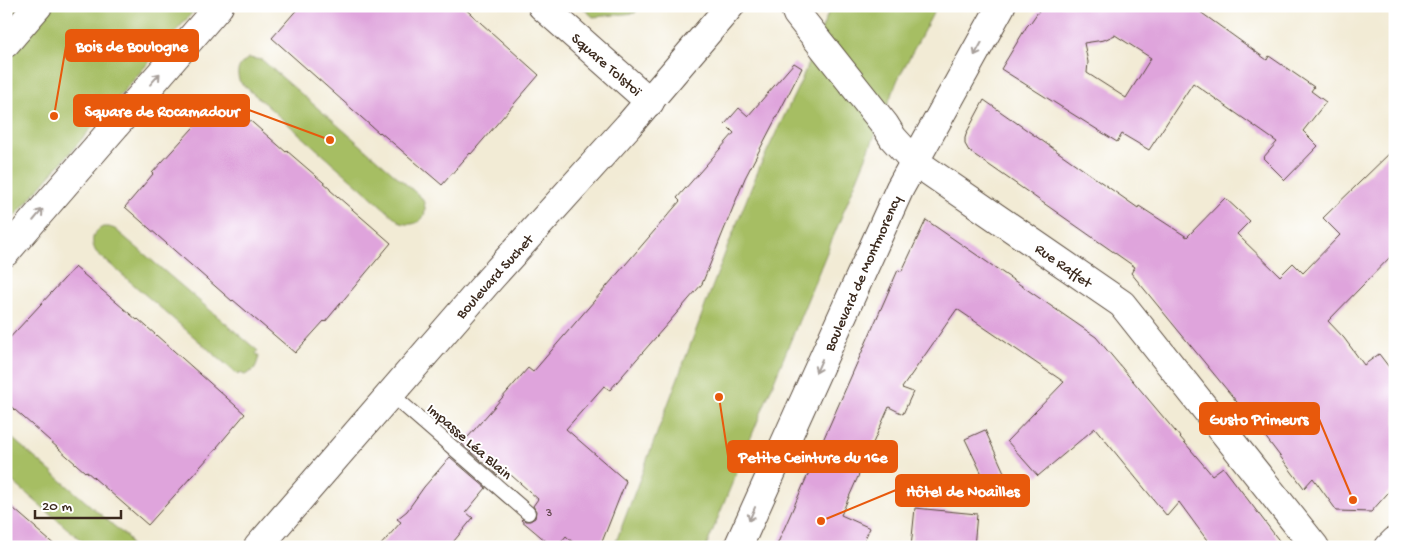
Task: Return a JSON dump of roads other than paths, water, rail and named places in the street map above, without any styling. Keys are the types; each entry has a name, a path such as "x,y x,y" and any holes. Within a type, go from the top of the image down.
{"street":[{"path":"6,43 38,6"},
{"path":"6,252 219,6"},
{"name":"Square Tolstoï","path":"542,6 650,102"},
{"name":"Boulevard Suchet","path":"258,547 490,279 650,102 730,6"},
{"name":"Rue Raffet","path":"794,6 812,33 914,161 1122,304 1315,547"},
{"name":"Boulevard de Montmorency","path":"738,547 896,197 914,161 1001,6"},
{"path":"1389,547 1395,541"}],"lane":[{"name":"Impasse Léa Blain","path":"391,394 528,513"}],"place":[{"name":"Bois de Boulogne","path":"54,116"},
{"name":"Square de Rocamadour","path":"330,140"},
{"name":"Petite Ceinture du 16e","path":"719,397"},
{"name":"Gusto Primeurs","path":"1353,500"},
{"name":"Hôtel de Noailles","path":"821,521"}]}
